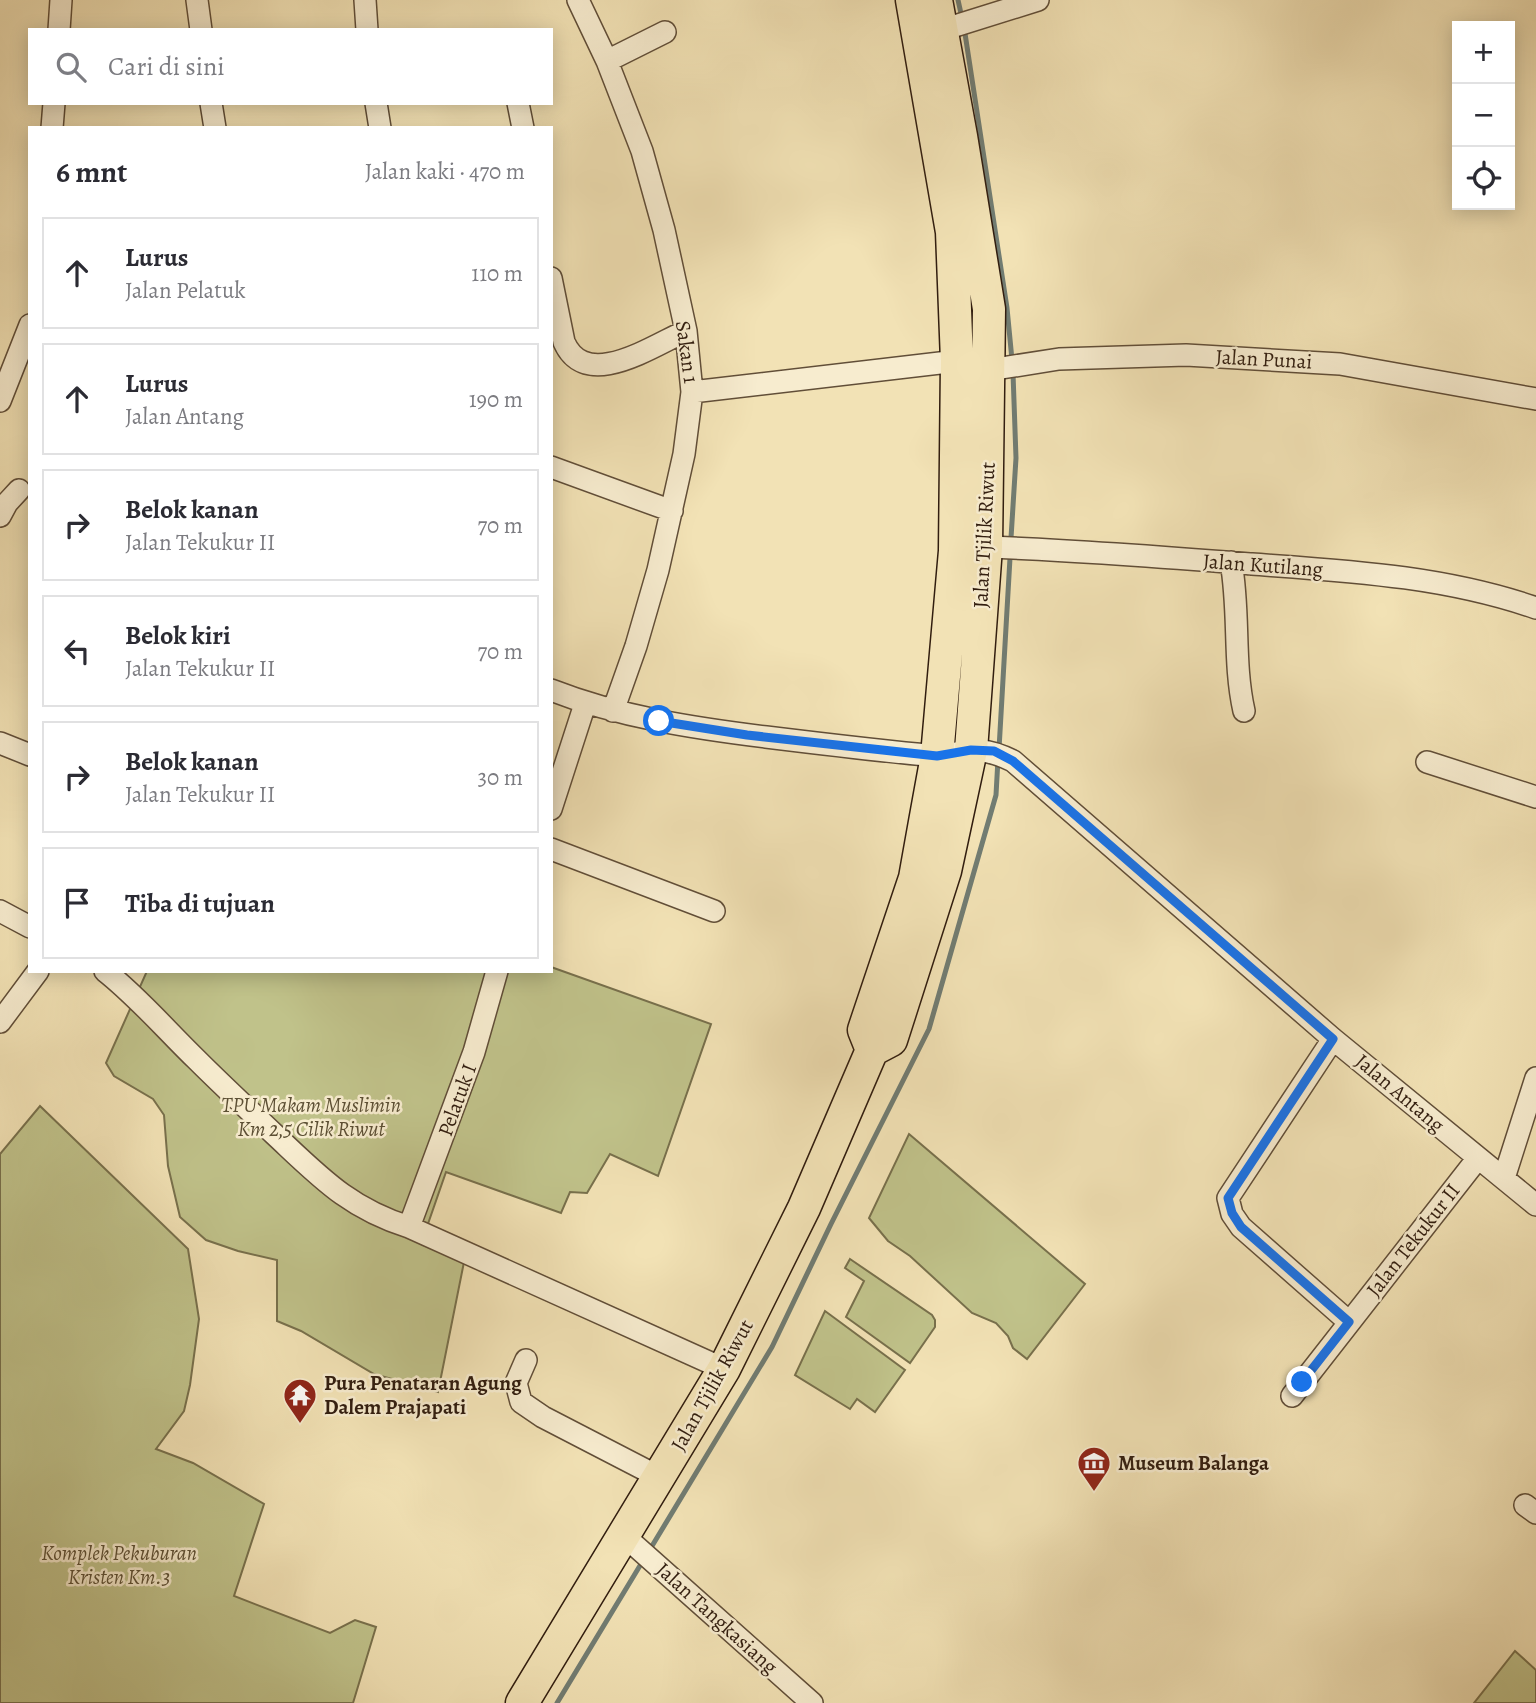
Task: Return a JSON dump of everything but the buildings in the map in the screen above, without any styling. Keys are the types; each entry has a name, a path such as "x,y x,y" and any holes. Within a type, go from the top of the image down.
{"highway":[{"name":"Jalan Tjilik Riwut","path":"872,1050 864,1030 915,878 937,756 955,551 957,361 952,232 912,0"},
{"name":"Jalan Tjilik Riwut","path":"522,1703 724,1369 804,1208 872,1050 891,1040 945,871 971,750 986,547 989,309 939,15"}],"street":[{"path":"59,28 61,0"},
{"path":"197,0 201,28"},
{"path":"365,0 367,28"},
{"name":"Sakan 1","path":"578,0 607,61 642,152 664,230 686,331 692,392 684,454 672,511 651,593 613,710"},
{"path":"939,15 1038,0"},
{"path":"607,61 665,32"},
{"path":"52,126 54,105"},
{"path":"211,105 215,126"},
{"path":"376,105 380,126"},
{"path":"518,105 523,126"},
{"path":"553,288 568,351 576,360 589,365 602,366 618,361 686,331"},
{"path":"0,401 28,330"},
{"name":"Jalan Punai","path":"989,370 1059,359 1186,355 1340,363 1536,398"},
{"path":"692,392 957,361"},
{"path":"553,468 672,511"},
{"path":"0,516 16,489"},
{"name":"Jalan Kutilang","path":"986,547 1081,550 1411,578 1487,593 1536,608"},
{"path":"1231,562 1237,614 1236,664 1244,711"},
{"path":"553,691 585,704 705,729 937,756 971,750"},
{"path":"553,796 559,759 585,704"},
{"path":"0,743 28,754"},
{"name":"Jalan Antang","path":"971,750 994,751 1013,761 1333,1039 1536,1205"},
{"path":"1427,762 1536,797"},
{"path":"553,850 713,911"},
{"path":"0,911 28,926"},
{"path":"0,1022 37,973"},
{"path":"107,973 135,996 196,1059 327,1184 373,1214 409,1227 724,1369"},
{"name":"Pelatuk I","path":"409,1227 474,1052 496,973"},
{"path":"1333,1039 1228,1198 1232,1213 1241,1227 1349,1322"},
{"path":"1504,1178 1536,1078"},
{"name":"Jalan Tekukur II","path":"1292,1396 1478,1158"},
{"path":"526,1360 516,1383 521,1402 543,1417 659,1477"},
{"name":"Jalan Tangkasiang","path":"622,1534 812,1703"}],"green space":[{"name":"TPU Makam Muslimin Km 2,5 Cilik Riwut","path":"553,968 711,1024 658,1176 610,1154 587,1193 570,1192 561,1213 446,1172 421,1244 464,1262 438,1392 374,1374 301,1331 277,1321 277,1260 206,1240 180,1217 168,1166 164,1115 153,1099 114,1076 106,1063 146,973 553,973"},
{"name":"Komplek Pekuburan Kristen Km.3","path":"40,1106 188,1249 199,1319 190,1385 184,1411 156,1449 193,1463 264,1504 234,1596 330,1633 355,1620 376,1627 353,1703 0,1703 0,1154"},
{"path":"909,1134 1085,1284 1027,1359 1013,1348 1008,1336 996,1323 972,1313 910,1256 888,1241 869,1218"},
{"path":"850,1259 932,1315 935,1320 935,1327 910,1363 846,1317 864,1281 845,1268"},
{"path":"825,1311 905,1370 875,1412 857,1399 850,1409 795,1375"},
{"path":"1515,1651 1536,1670 1536,1703 1474,1703"}],"waterway":[{"path":"958,0 962,18"},
{"path":"964,27 1007,308 1012,360"},
{"path":"1011,538 1016,458 1013,373"},
{"path":"999,749 1010,558"},
{"path":"649,1551 772,1347 929,1029 996,795 998,759"},
{"path":"557,1703 644,1559"}],"place":[{"name":"Pura Penataran Agung Dalem Prajapati","path":"300,1425"},
{"name":"Museum Balanga","path":"1094,1493"}],"route":[{"path":"659,721 850,748 937,756 971,750 994,751 1013,761 1333,1039 1228,1198 1232,1213 1241,1227 1349,1322 1302,1382"}]}
